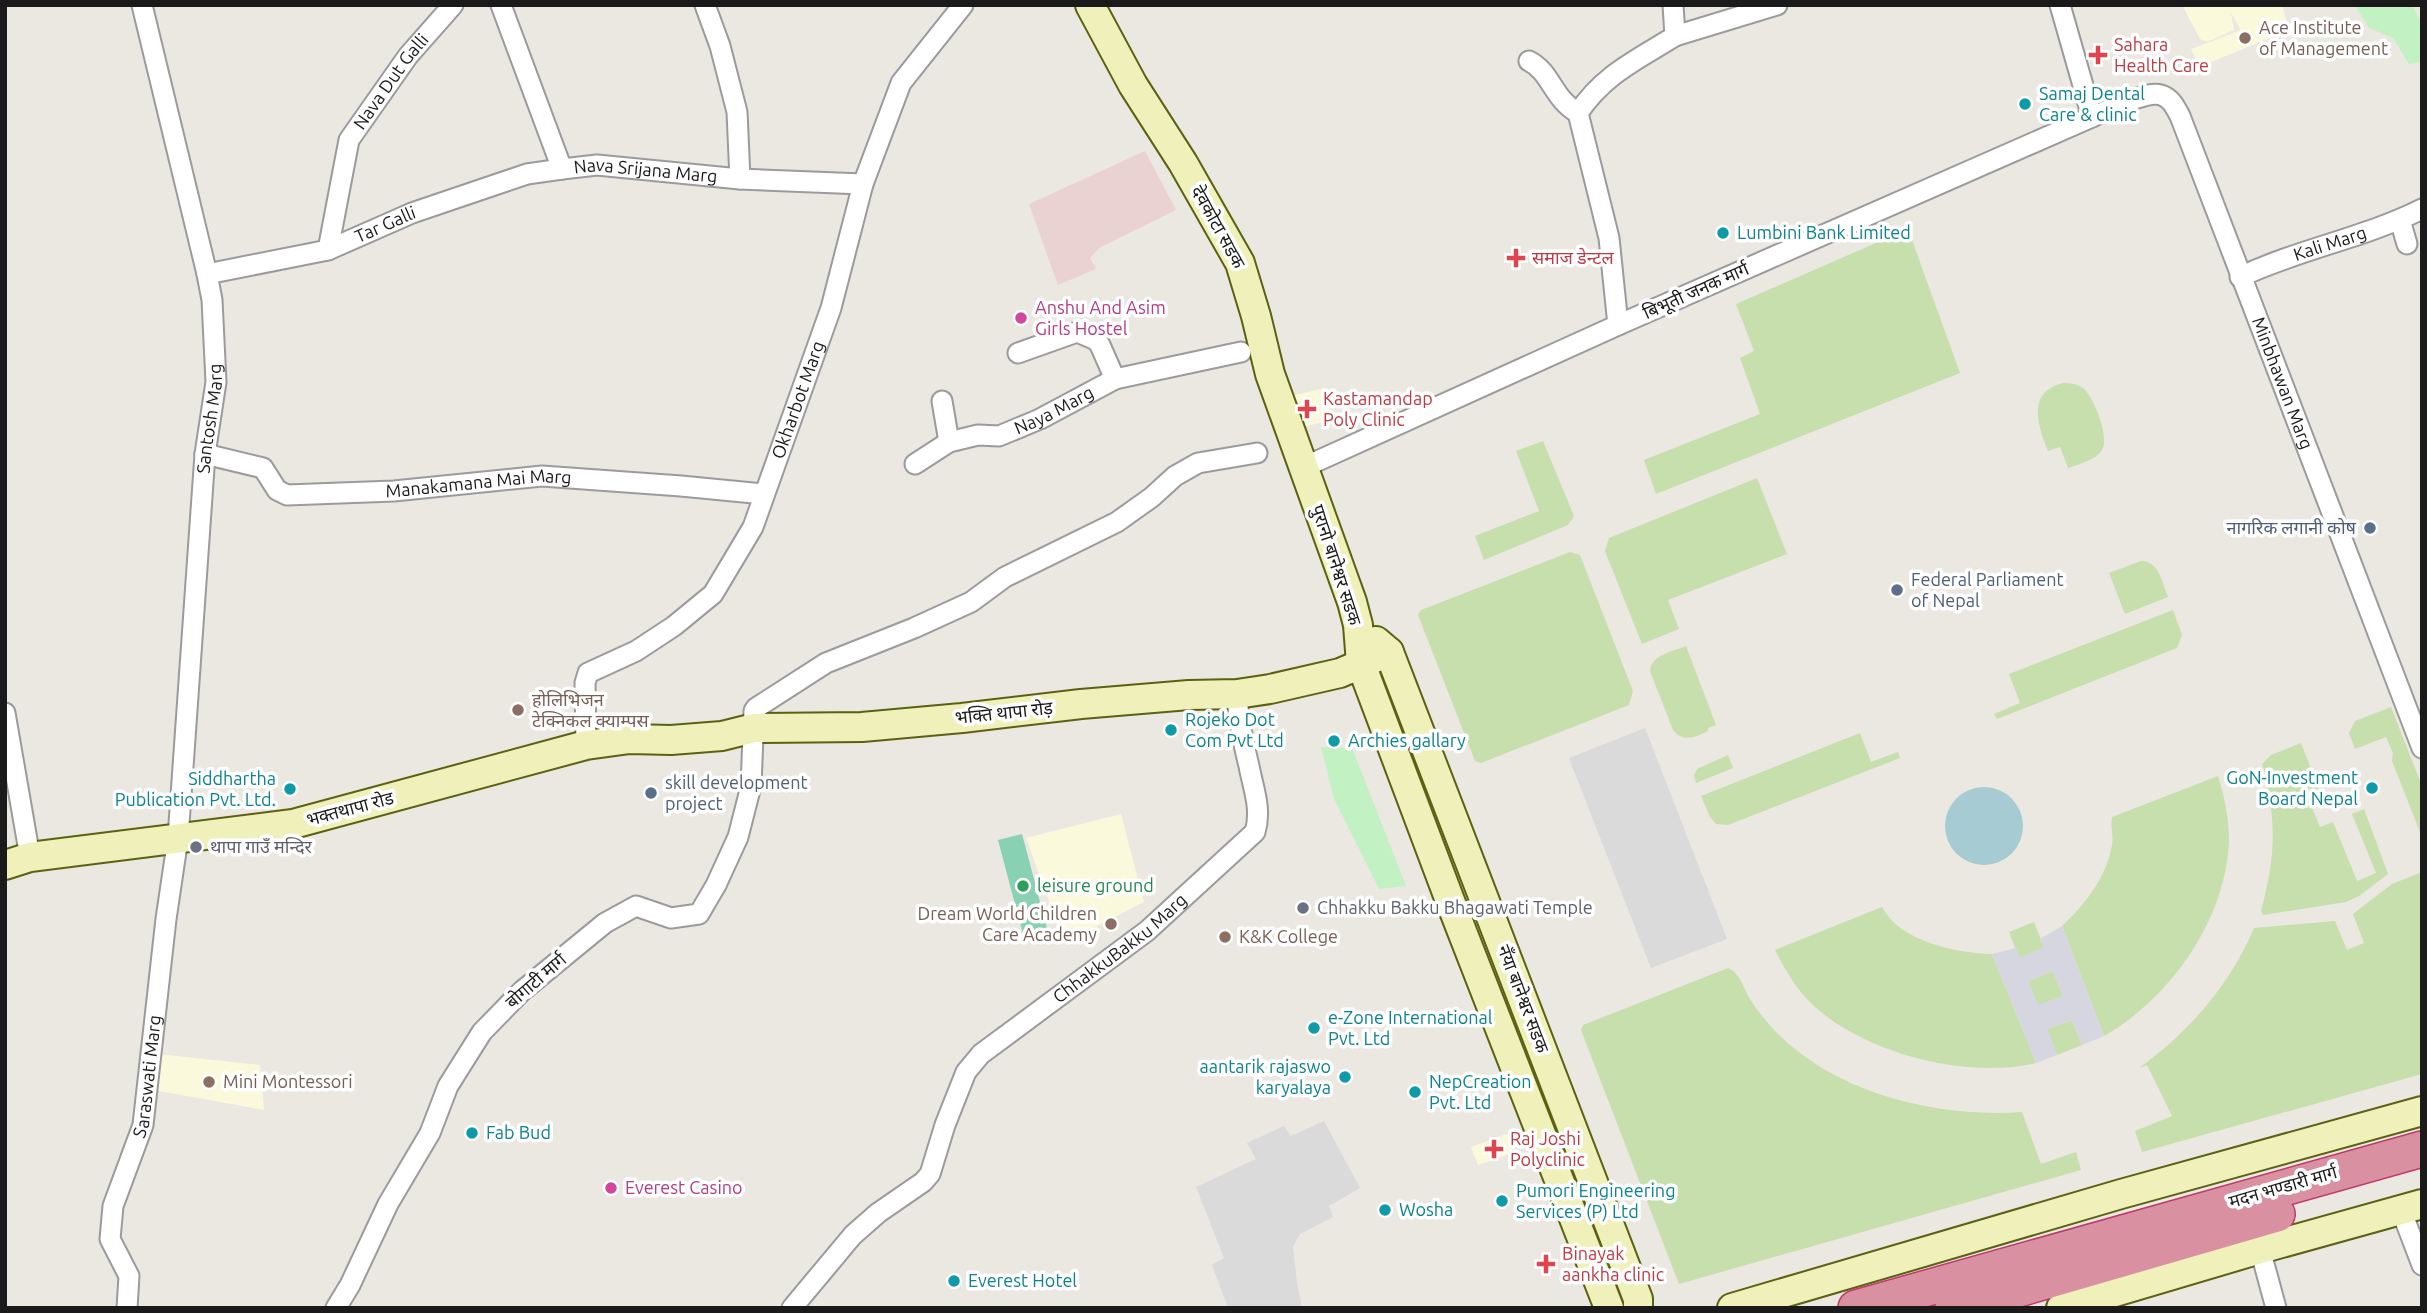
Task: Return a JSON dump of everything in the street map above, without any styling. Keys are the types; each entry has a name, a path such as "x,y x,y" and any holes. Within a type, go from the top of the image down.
{"highway":[{"name":"मदन भण्डारी मार्ग","path":"1953,1308 2107,1265 2148,1238 2422,1149"},
{"name":"मदन भण्डारी मार्ग","path":"2148,1238 2422,1173"},
{"name":"मदन भण्डारी मार्ग","path":"1856,1308 2107,1265"}],"street":[{"name":"Santosh Marg","path":"142,5 207,274 212,300 216,382 205,454 178,838"},
{"name":"Nava Dut Galli","path":"328,250 349,140 408,56 453,5"},
{"name":"Nava Srijana Marg","path":"501,5 562,169 597,165 740,179 863,184"},
{"path":"705,5 720,46 737,112 740,179"},
{"name":"Okharbot Marg","path":"586,745 585,683 588,673 636,651 674,626 713,594 753,527 831,309 863,184 901,83 963,5"},
{"name":"देवकोटा सडक","path":"1090,5 1133,85 1240,263 1270,374 1302,468"},
{"path":"1673,5 1675,36"},
{"path":"1577,113 1592,92 1607,78 1675,36 1777,5"},
{"path":"2060,5 2092,117"},
{"path":"1529,61 1543,73 1564,106 1577,113 1609,238 1618,325"},
{"name":"Minbhawan Marg","path":"2092,117 2145,95 2161,94 2173,102 2422,748"},
{"name":"बिभूती जनक मार्ग","path":"1302,468 1618,325 2092,117"},
{"name":"Tar Galli","path":"207,274 328,250 412,213 527,174 562,169"},
{"name":"Kali Marg","path":"2240,277 2270,263 2400,220 2422,209"},
{"path":"2400,220 2407,244"},
{"path":"1018,353 1077,332 1096,340 1115,379"},
{"name":"Naya Marg","path":"915,464 948,442 978,435 999,436 1040,419 1115,379 1241,352"},
{"path":"942,401 948,442"},
{"path":"754,728 756,708 826,663 971,602 1005,577 1117,522 1152,497 1175,476 1198,463 1257,453"},
{"name":"Manakamana Mai Marg","path":"205,454 264,468 277,490 287,495 394,491 542,476 764,494"},
{"name":"पुरानो बानेश्वर सडक","path":"1302,468 1352,602 1361,664"},
{"name":"नँया बानेश्वर सडक","path":"1357,625 1389,652 1638,1299 1637,1308"},
{"path":"1361,664 1389,652"},
{"name":"भक्ति थापा रोड़","path":"691,738 722,736 754,728 862,727 1095,703 1237,694 1340,673 1361,664"},
{"name":"नँया बानेश्वर सडक","path":"1361,664 1609,1308"},
{"name":"ChhakkuBakku Marg","path":"792,1308 852,1235 930,1174 945,1125 966,1072 981,1054 1147,931 1255,832 1258,814 1256,798 1238,717 1237,694"},
{"path":"5,713 17,861"},
{"name":"बोगाटी मार्ग","path":"336,1308 350,1285 388,1204 430,1133 448,1086 482,1032 522,991 605,923 636,906 671,918 699,914 738,837 751,786 754,728"},
{"name":"भक्तथापा रोड","path":"17,861 293,824 586,745 630,739 691,738"},
{"name":"Saraswati Marg","path":"127,1308 129,1276 110,1239 113,1206 143,1125 166,919 178,838"},
{"path":"1732,1308 2135,1190 2422,1111"},
{"path":"2135,1190 2148,1238"},
{"path":"2061,1308 2107,1265 2260,1249 2412,1207 2422,1265"},
{"path":"2260,1249 2276,1308"}],"shaded area":[{"name":"Ace Institute of Management","path":"2182,5 2282,5 2289,30 2199,67 2191,49 2241,30 2231,13 2234,30 2207,42 2200,39"},
{"path":"1145,151 1176,210 1099,248 1090,258 1096,269 1058,285 1029,204"},
{"name":"Kastamandap Poly Clinic","path":"1325,388 1332,420 1290,430 1282,398"},
{"path":"1645,728 1727,939 1651,968 1569,758"},
{"path":"1121,814 1144,902 1064,943 1026,838"},
{"path":"2062,926 2104,1036 2082,1045 2072,1020 2048,1029 2057,1055 2036,1063 1992,954 2016,948 2020,957 2043,948 2040,939","holes":["2053,971 2063,996 2038,1005 2028,981"]},
{"name":"Mini Montessori","path":"158,1054 260,1065 264,1110 159,1091 155,1072"},
{"path":"1324,1121 1360,1188 1329,1206 1333,1217 1300,1234 1293,1247 1302,1308 1228,1308 1212,1265 1224,1258 1196,1187 1256,1159 1247,1143 1284,1126 1291,1136"},
{"name":"Raj Joshi Polyclinic","path":"1509,1133 1516,1152 1478,1165 1471,1147"}],"green space":[{"path":"2355,5 2412,5 2422,24 2422,62 2409,64 2393,38 2369,28"},
{"path":"1908,229 1960,373 1656,494 1644,460 1760,414 1740,358 1754,351 1736,304"},
{"path":"2063,383 2079,386 2088,394 2100,418 2104,437 2102,450 2096,456 2068,468 2060,447 2048,451 2038,411 2044,394 2051,387"},
{"path":"1543,441 1574,516 1568,525 1484,560 1475,536 1539,511 1516,451"},
{"path":"1757,478 1787,554 1668,600 1679,629 1642,644 1605,551 1609,538"},
{"path":"1570,552 1580,555 1633,691 1629,705 1481,763 1475,761 1418,615 1421,610"},
{"path":"2141,561 2156,568 2168,597 2125,614 2109,573"},
{"path":"2173,610 2182,635 2177,648 1997,719 1994,714 2020,703 2009,674"},
{"path":"1686,646 1716,725 1690,738 1685,738 1673,730 1650,671 1659,657"},
{"path":"2391,707 2422,786 2422,837 2392,761 2393,753 2386,737 2355,749 2349,733 2355,721"},
{"path":"1860,733 1871,762 1898,752 1900,758 1728,825 1716,824 1710,817 1701,796"},
{"path":"2301,743 2319,789 2307,795 2320,827 2333,822 2357,881 2376,873 2352,814 2364,809 2388,874 2359,896 2346,902 2263,915 2261,911 2270,872 2273,838 2270,803 2262,764 2271,755"},
{"path":"1321,747 1352,748 1406,886 1379,889 1334,799"},
{"path":"1728,755 1733,768 1696,783 1694,775 1697,769"},
{"path":"2218,776 2226,807 2229,839 2226,869 2206,926 2191,953 2152,1000 2129,1020 2104,1036 2062,926 2079,909 2100,879 2109,857 2112,817"},
{"name":"leisure ground","path":"1022,834 1048,932 1024,938 998,840"},
{"path":"2422,872 2422,1074 2142,1152 2135,1131 2172,1116 2147,1065 2139,1068 2175,1039 2206,1006 2233,969 2254,928 2335,921 2347,950 2364,943 2353,914 2392,884"},
{"path":"1882,907 1890,919 1915,937 1947,948 1992,954 2036,1063 1977,1068 1914,1057 1854,1034 1828,1018 1807,999 1775,950"},
{"path":"2034,922 2044,948 2019,958 2009,932"},
{"path":"1728,968 1739,978 1754,1006 1775,1031 1800,1053 1827,1071 1858,1086 1923,1106 1989,1113 2022,1112 2041,1164 2076,1152 2081,1170 1679,1284 1581,1030 1583,1025"},
{"path":"2053,971 2063,996 2038,1006 2028,981"},
{"path":"2072,1020 2082,1045 2057,1055 2047,1029"}],"water":[{"path":"1984,787 1999,790 2016,804 2023,826 2020,841 2006,858 1984,865 1969,862 1952,848 1945,826 1948,811 1962,794"}],"place":[{"name":"Ace Institute of Management","path":"2245,38"},
{"name":"Sahara Health Care","path":"2098,55"},
{"name":"Samaj Dental Care & clinic","path":"2025,104"},
{"name":"Lumbini Bank Limited","path":"1723,233"},
{"name":"समाज डेन्टल","path":"1516,258"},
{"name":"Anshu And Asim Girls Hostel","path":"1021,318"},
{"name":"Kastamandap Poly Clinic","path":"1307,409"},
{"name":"नागरिक लगानी कोष","path":"2370,528"},
{"name":"Federal Parliament of Nepal","path":"1897,590"},
{"name":"होलिभिजन टेक्निकल क्याम्पस","path":"518,710"},
{"name":"Rojeko Dot Com Pvt Ltd","path":"1171,730"},
{"name":"Archies gallary","path":"1334,741"},
{"name":"GoN-Investment Board Nepal","path":"2372,788"},
{"name":"Siddhartha Publication Pvt. Ltd.","path":"290,789"},
{"name":"skill development project","path":"651,793"},
{"name":"थापा गाउँ मन्दिर","path":"196,847"},
{"name":"leisure ground","path":"1023,886"},
{"name":"Chhakku Bakku Bhagawati Temple","path":"1303,908"},
{"name":"Dream World Children Care Academy","path":"1111,924"},
{"name":"K&K College","path":"1225,937"},
{"name":"e-Zone International Pvt. Ltd","path":"1314,1028"},
{"name":"aantarik rajaswo karyalaya","path":"1345,1077"},
{"name":"Mini Montessori","path":"209,1082"},
{"name":"NepCreation Pvt. Ltd","path":"1415,1092"},
{"name":"Fab Bud","path":"472,1133"},
{"name":"Raj Joshi Polyclinic","path":"1494,1149"},
{"name":"Everest Casino","path":"611,1188"},
{"name":"Pumori Engineering Services (P) Ltd","path":"1502,1201"},
{"name":"Wosha","path":"1385,1210"},
{"name":"Binayak aankha clinic","path":"1546,1264"},
{"name":"Everest Hotel","path":"954,1281"}]}
